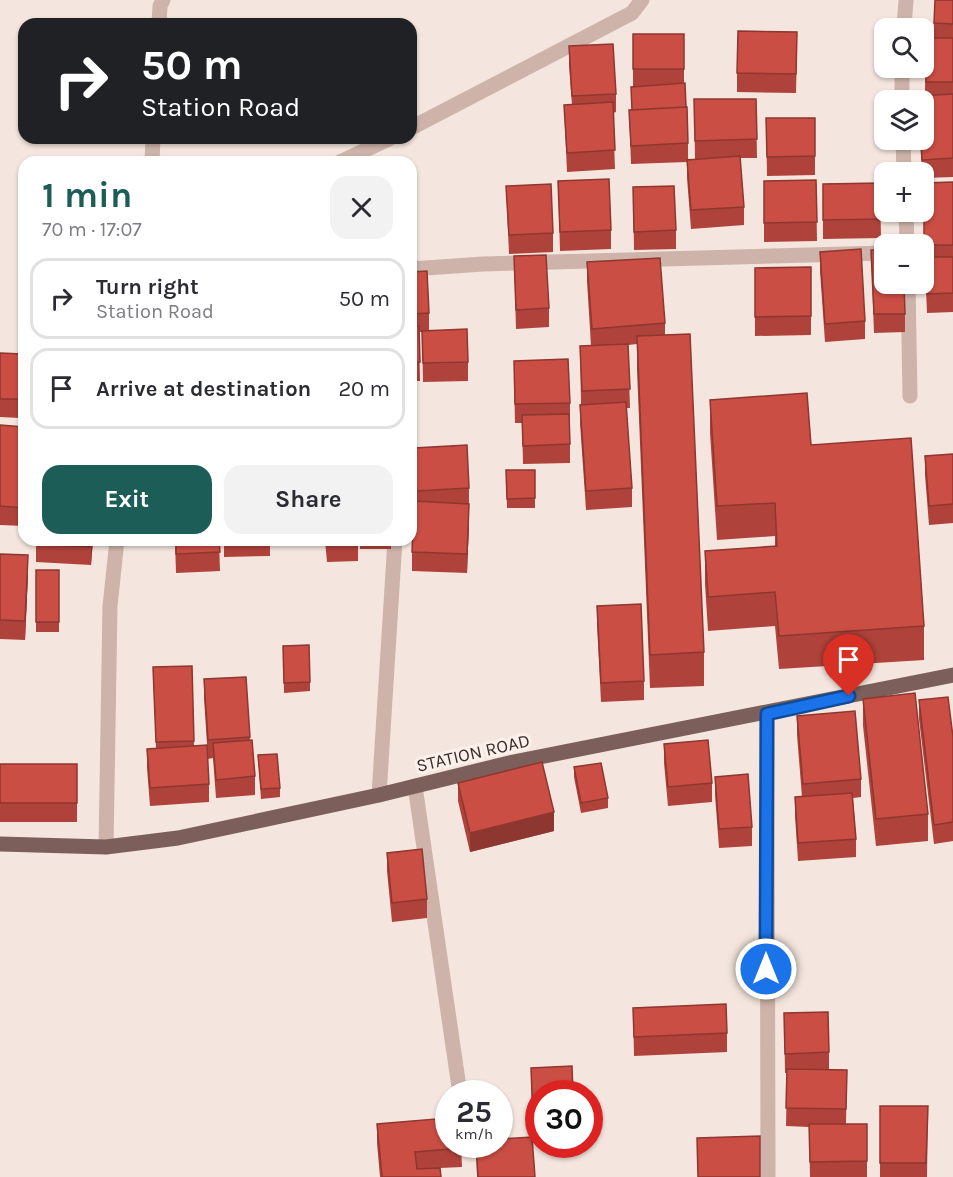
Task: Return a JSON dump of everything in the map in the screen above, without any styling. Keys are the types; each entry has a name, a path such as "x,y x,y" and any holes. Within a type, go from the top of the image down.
{"main road":[{"name":"STATION ROAD","path":"0,844 106,848 178,838 379,795 509,763 767,714 953,675"}],"street":[{"path":"159,18 159,6 163,0"},
{"path":"417,125 632,13 642,0"},
{"path":"905,18 906,0"},
{"path":"353,156 378,144"},
{"path":"417,269 483,264 874,253"},
{"path":"908,294 910,396"},
{"path":"106,848 110,606 116,546"},
{"path":"379,795 395,546"},
{"path":"767,714 768,1177"},
{"path":"415,786 458,1080"}],"building":[{"path":"935,0 953,0 953,24 934,23"},
{"path":"738,31 797,32 796,74 737,73"},
{"path":"633,34 684,34 684,69 633,69"},
{"path":"934,38 953,38 953,82 926,82 926,78 934,78"},
{"path":"613,44 616,94 572,96 569,46"},
{"path":"685,83 686,107 632,110 631,87"},
{"path":"953,94 953,158 922,160 922,150 934,150 934,95"},
{"path":"694,99 756,99 757,139 695,141"},
{"path":"613,102 615,150 567,153 564,105"},
{"path":"687,107 688,143 631,146 629,110"},
{"path":"766,118 815,118 815,156 767,157"},
{"path":"740,156 744,207 691,210 687,160"},
{"path":"609,179 611,230 560,232 558,181"},
{"path":"816,180 817,222 764,223 764,181"},
{"path":"953,182 953,245 934,245 934,234 924,234 924,222 934,222 934,183"},
{"path":"874,183 874,219 823,220 823,184"},
{"path":"551,184 553,233 509,235 506,186"},
{"path":"674,186 676,230 634,232 633,187"},
{"path":"861,249 865,321 825,324 820,252"},
{"path":"871,250 874,250 874,294 904,294 905,314 874,314"},
{"path":"546,255 549,308 516,310 514,256"},
{"path":"934,257 953,257 953,293 934,294"},
{"path":"660,258 665,323 592,329 587,262"},
{"path":"811,267 811,316 755,317 755,268"},
{"path":"427,271 429,313 417,314 417,272"},
{"path":"417,326 419,326 420,362 417,362"},
{"path":"467,329 468,362 423,363 422,331"},
{"path":"690,334 704,652 650,655 637,336"},
{"path":"628,344 630,389 582,391 580,346"},
{"path":"0,353 18,354 18,399 0,399"},
{"path":"568,359 570,403 515,404 514,361"},
{"path":"807,393 811,445 911,438 924,626 779,636 775,592 708,597 705,551 777,546 775,503 717,506 710,400"},
{"path":"626,402 632,488 586,491 580,405"},
{"path":"569,414 570,444 523,446 522,415"},
{"path":"0,425 18,426 18,508 0,506"},
{"path":"467,445 469,488 417,491 417,448"},
{"path":"953,454 953,504 929,506 925,456"},
{"path":"506,470 535,470 535,498 507,499"},
{"path":"417,501 469,504 467,554 412,552 412,546 417,546"},
{"path":"176,546 220,546 220,552 176,554"},
{"path":"0,554 28,555 25,621 0,620"},
{"path":"36,570 59,570 59,622 36,622"},
{"path":"641,604 644,681 601,683 597,606"},
{"path":"309,645 310,682 284,683 283,646"},
{"path":"192,666 194,741 156,742 153,667"},
{"path":"246,677 250,737 208,740 204,679"},
{"path":"915,693 928,814 876,819 863,699"},
{"path":"948,697 953,737 953,822 934,825 919,700"},
{"path":"855,711 861,779 803,784 797,716"},
{"path":"252,740 255,776 216,780 213,743"},
{"path":"708,740 712,783 668,787 664,744"},
{"path":"207,745 209,784 150,788 147,749"},
{"path":"277,754 280,788 261,789 258,755"},
{"path":"542,762 554,812 470,833 458,783"},
{"path":"601,763 608,798 581,803 574,767"},
{"path":"0,764 77,764 77,803 0,803"},
{"path":"748,774 752,827 719,829 715,777"},
{"path":"852,793 856,839 798,843 795,797"},
{"path":"422,849 427,899 392,903 387,853"},
{"path":"726,1004 727,1033 634,1037 633,1008"},
{"path":"828,1012 829,1052 785,1054 784,1013"},
{"path":"572,1066 572,1080 531,1080 531,1068"},
{"path":"787,1069 847,1070 846,1109 786,1108"},
{"path":"880,1106 928,1106 926,1163 880,1163"},
{"path":"435,1119 435,1150 415,1152 417,1169 440,1168 441,1177 382,1177 377,1124"},
{"path":"809,1124 867,1124 867,1161 810,1162"},
{"path":"760,1136 760,1177 698,1177 697,1138"},
{"path":"525,1137 525,1158 534,1158 535,1177 478,1177 477,1158 513,1158 513,1138"}],"route":[{"path":"766,969 767,714 849,696"}]}
